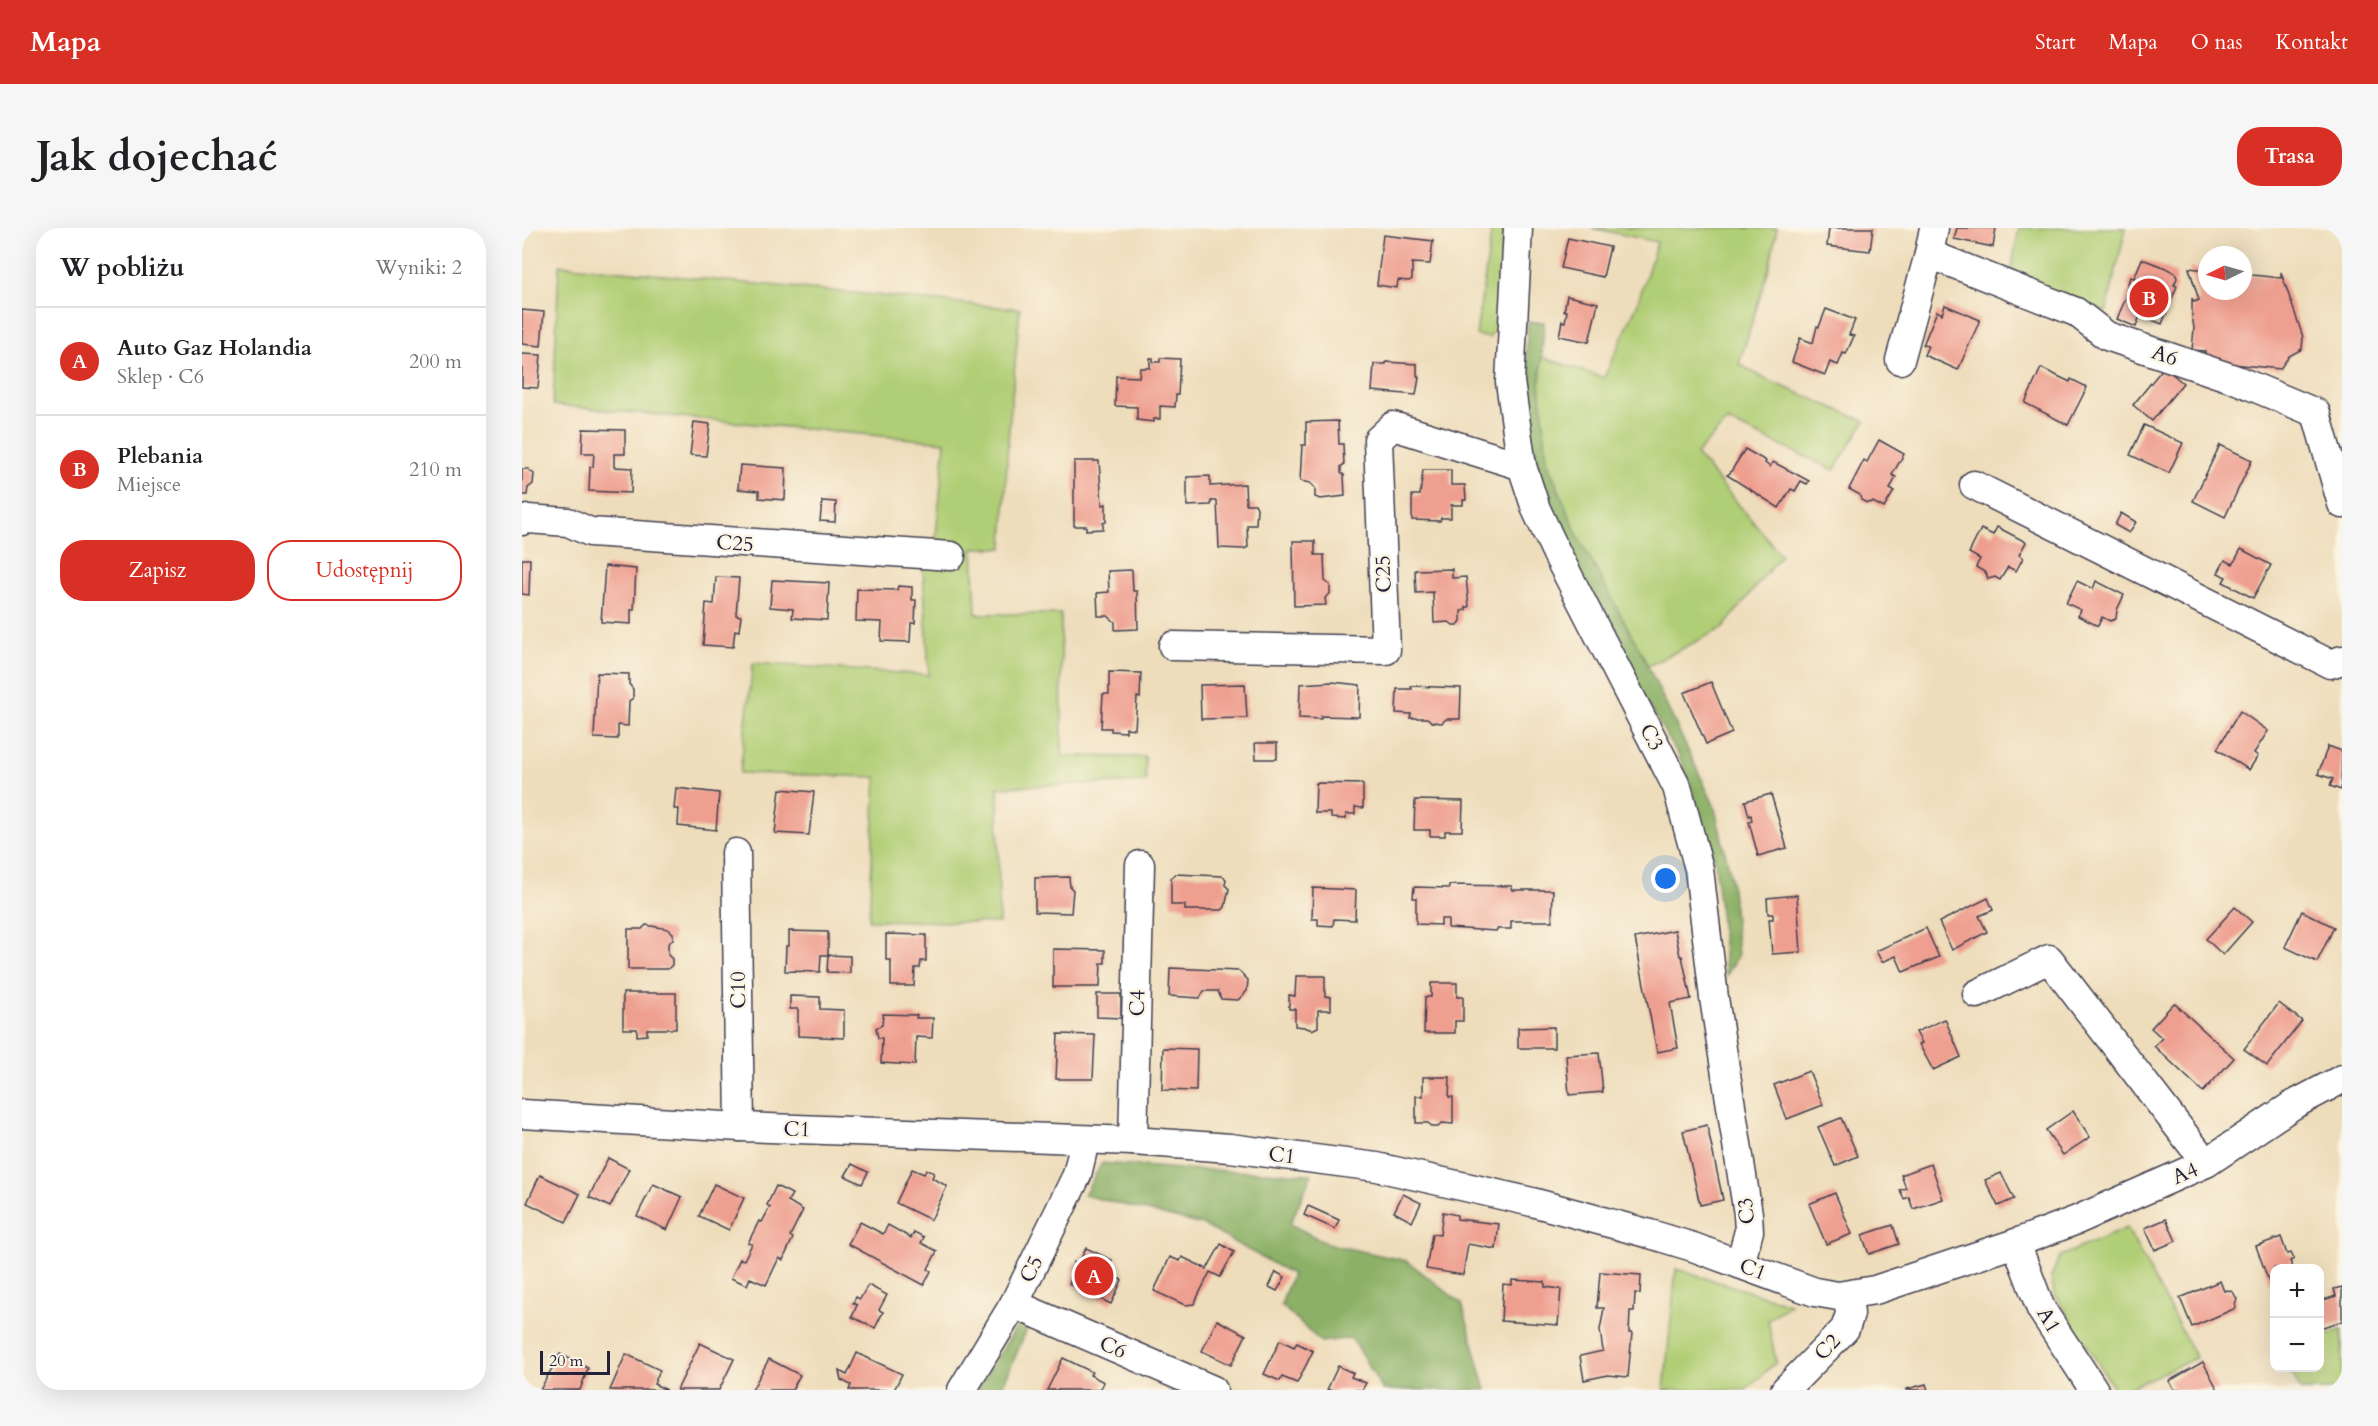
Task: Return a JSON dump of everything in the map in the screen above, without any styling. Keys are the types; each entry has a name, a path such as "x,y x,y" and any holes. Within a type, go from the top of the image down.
{"street":[{"name":"C3","path":"1518,228 1510,382 1522,466 1540,518 1592,626 1661,753 1677,787 1686,819 1699,869 1714,998 1748,1214 1749,1231 1740,1264"},
{"path":"1900,360 1932,241"},
{"name":"A6","path":"1932,241 2076,312 2107,336 2237,380 2316,413 2342,504"},
{"name":"C25","path":"1173,646 1386,650 1378,440 1393,426 1522,466"},
{"path":"1974,485 2330,664 2342,660"},
{"name":"C25","path":"522,521 568,522 590,532 951,556"},
{"name":"C10","path":"736,853 741,1127"},
{"name":"C4","path":"1133,1141 1140,865"},
{"path":"1977,994 2049,959 2206,1163"},
{"name":"A4","path":"2016,1244 2069,1224 2206,1163 2293,1105 2342,1080"},
{"name":"C1","path":"522,1114 741,1127 1133,1141 1230,1148 1377,1167 1532,1202 1641,1231 1827,1295 1848,1296 1875,1290 2016,1244"},
{"name":"C5","path":"962,1390 1014,1304 1077,1175 1085,1141"},
{"name":"A1","path":"2016,1244 2041,1309 2094,1390"},
{"name":"C2","path":"1785,1390 1845,1329 1850,1314 1848,1296"},
{"name":"C6","path":"1014,1304 1213,1390"}],"green space":[{"path":"1492,228 1504,228 1496,328 1489,338 1476,335"},
{"path":"1592,228 1777,228 1770,265 1739,364 1765,379 1865,421 1834,470 1727,421 1696,454 1781,555 1723,628 1648,666 1578,537 1547,461 1540,384 1542,357 1604,378 1637,305 1657,242"},
{"path":"2019,228 2126,228 2106,312 2010,276"},
{"path":"559,265 1020,309 1008,441 1003,548 973,548 976,614 1061,614 1062,756 1145,757 1146,782 998,787 999,923 869,920 876,777 740,773 753,663 929,675 923,566 935,547 945,442 553,405"},
{"path":"1528,322 1544,322 1540,384 1547,461 1578,537 1641,652 1714,805 1731,877 1738,956 1726,976 1715,861 1691,786 1678,754 1612,646 1532,465 1525,379"},
{"path":"1102,1163 1181,1169 1312,1174 1290,1224 1328,1244 1407,1261 1462,1304 1486,1390 1383,1390 1352,1338 1321,1342 1281,1305 1292,1274 1203,1225 1084,1195"},
{"path":"2127,1228 2196,1358 2124,1390 2115,1390 2054,1293 2051,1277 2060,1256"},
{"path":"1676,1269 1790,1304 1768,1320 1776,1362 1746,1390 1664,1390"},
{"path":"1019,1323 1027,1329 1001,1390 977,1390"},
{"path":"2342,1329 2342,1390 2300,1390 2292,1372 2324,1372 2324,1336"}],"building":[{"path":"1829,228 1873,228 1870,251 1827,246"},
{"path":"1957,228 1996,228 1993,247 1954,239"},
{"path":"1383,235 1433,241 1430,264 1412,263 1412,279 1398,280 1397,288 1377,285"},
{"path":"1568,238 1610,247 1603,277 1561,268"},
{"path":"2142,259 2175,273 2177,278 2174,285 2177,286 2162,324 2140,315 2136,327 2117,319 2130,288 2127,287 2130,277 2134,278"},
{"path":"2189,268 2198,269 2198,297"},
{"path":"2281,272 2303,337 2302,349 2289,356 2280,369 2204,361 2205,351 2192,350 2194,328 2192,298 2194,302 2199,300 2252,300 2252,275 2281,278"},
{"path":"1567,296 1598,303 1589,342 1559,336 1562,321 1565,322 1567,311 1564,311"},
{"path":"1945,305 1980,320 1958,370 1924,355 1928,346 1923,345 1937,311 1942,314"},
{"path":"1826,309 1855,320 1849,335 1854,336 1846,354 1843,353 1838,365 1830,362 1825,375 1792,362 1800,338 1813,343 1817,326 1819,327"},
{"path":"522,310 544,312 541,346 522,344"},
{"path":"522,354 541,355 538,388 522,387"},
{"path":"1150,358 1153,358 1153,362 1160,362 1160,358 1180,359 1175,407 1160,406 1160,419 1154,419 1154,422 1137,420 1137,407 1115,406 1116,376 1139,377 1140,368 1150,368"},
{"path":"1386,362 1417,364 1419,378 1416,395 1372,391 1374,364 1386,364"},
{"path":"2164,367 2183,383 2152,421 2133,405"},
{"path":"2041,368 2070,382 2071,379 2087,387 2068,425 2025,403"},
{"path":"1338,421 1339,444 1343,444 1344,465 1341,466 1341,473 1344,475 1345,496 1320,499 1315,497 1315,488 1310,483 1300,481 1302,445 1306,445 1306,422"},
{"path":"694,422 710,424 706,456 690,455"},
{"path":"2144,425 2183,443 2169,473 2130,455"},
{"path":"583,429 625,430 625,454 614,454 614,467 632,468 631,493 589,491 590,467 593,467 594,453 582,453"},
{"path":"1879,440 1904,454 1892,475 1896,477 1890,489 1894,491 1884,508 1873,502 1867,503 1861,500 1860,495 1849,489 1864,460 1867,462"},
{"path":"2220,445 2252,460 2225,517 2193,501"},
{"path":"1745,449 1766,461 1765,463 1770,467 1773,462 1809,481 1807,484 1801,481 1795,491 1791,489 1779,508 1727,475"},
{"path":"1074,461 1099,461 1102,505 1106,504 1106,522 1103,523 1103,529 1086,530 1086,526 1074,526"},
{"path":"740,465 786,468 785,500 759,498 759,491 738,489"},
{"path":"522,469 528,469 534,474 533,484 528,488 527,495 522,495"},
{"path":"1423,470 1451,470 1451,485 1465,485 1466,500 1463,500 1463,505 1451,505 1451,518 1441,518 1440,521 1412,520 1412,495 1420,495"},
{"path":"1210,476 1210,486 1245,484 1246,504 1255,504 1257,508 1256,525 1247,525 1248,547 1244,549 1219,548 1217,501 1211,501 1211,505 1187,506 1187,477"},
{"path":"822,501 836,502 835,522 820,521"},
{"path":"2121,513 2136,522 2129,533 2115,525"},
{"path":"1997,527 2026,542 2019,555 2023,558 2016,571 2008,567 2000,580 1995,577 1988,579 1986,573 1976,567 1980,559 1969,553 1981,529 1993,535"},
{"path":"1293,541 1315,541 1315,555 1324,555 1325,581 1330,585 1330,594 1325,598 1326,605 1294,606"},
{"path":"2241,549 2271,565 2253,598 2223,582 2226,577 2218,573 2225,560 2233,564"},
{"path":"522,559 530,559 529,595 522,594"},
{"path":"605,566 636,569 631,624 601,622"},
{"path":"1452,569 1452,578 1466,577 1469,607 1461,611 1461,621 1458,625 1449,622 1434,623 1433,592 1416,593 1415,570"},
{"path":"1132,570 1133,591 1137,591 1138,629 1115,630 1115,622 1108,616 1098,616 1097,593 1109,592 1108,571"},
{"path":"716,577 739,578 736,615 741,616 739,631 735,630 733,647 703,645 706,603 714,604"},
{"path":"772,580 829,583 827,620 792,618 793,609 770,607"},
{"path":"2077,581 2093,589 2096,581 2124,595 2117,610 2116,619 2110,621 2102,617 2098,626 2078,616 2081,610 2066,603"},
{"path":"898,586 912,587 912,600 916,600 915,623 911,623 910,642 881,641 882,622 856,621 857,589 897,590"},
{"path":"1109,672 1141,673 1135,729 1126,728 1126,732 1101,728 1103,694 1109,694"},
{"path":"597,673 629,674 633,698 629,701 628,726 618,725 618,739 594,738"},
{"path":"1332,682 1360,685 1359,717 1299,718 1300,684"},
{"path":"1711,682 1732,733 1706,744 1684,693"},
{"path":"1245,684 1247,718 1201,719 1200,685"},
{"path":"1411,686 1461,688 1460,719 1446,719 1442,723 1432,722 1427,718 1410,718 1411,714 1396,713 1397,689 1412,689"},
{"path":"2240,711 2268,731 2254,753 2258,756 2249,770 2217,749"},
{"path":"1255,743 1277,743 1277,759 1256,759"},
{"path":"2328,746 2342,751 2341,790 2330,786 2333,779 2318,774"},
{"path":"1316,783 1363,784 1363,808 1355,807 1355,814 1346,814 1346,819 1331,818 1331,813 1315,813"},
{"path":"676,788 719,793 716,830 678,826 679,809 674,809"},
{"path":"780,789 814,792 809,835 775,833"},
{"path":"1771,794 1787,848 1758,856 1749,822 1752,821 1751,815 1749,816 1745,801"},
{"path":"1415,800 1463,801 1462,831 1445,831 1445,836 1430,836 1430,830 1414,830"},
{"path":"1175,874 1222,876 1226,879 1225,885 1229,889 1225,907 1222,910 1185,910 1185,905 1171,905 1171,878"},
{"path":"1069,877 1070,887 1073,890 1071,913 1035,912 1035,878"},
{"path":"1449,885 1512,886 1512,890 1553,890 1552,921 1511,921 1511,929 1497,929 1496,931 1448,928 1448,919 1441,919 1441,925 1416,924 1414,887 1449,888"},
{"path":"1313,888 1356,890 1355,920 1334,919 1333,926 1318,925 1318,919 1312,919"},
{"path":"1797,895 1801,952 1772,954 1769,919 1773,919 1773,914 1768,914 1767,898"},
{"path":"1988,898 1993,910 1979,916 1987,932 1952,950 1939,922"},
{"path":"2235,907 2252,922 2223,955 2206,939"},
{"path":"2302,911 2334,927 2317,962 2285,947"},
{"path":"646,925 668,929 673,933 673,939 668,944 668,955 672,959 672,965 668,969 628,969 628,929 642,929"},
{"path":"1926,928 1939,957 1903,972 1896,956 1882,962 1876,951"},
{"path":"1675,930 1691,999 1670,1003 1678,1048 1657,1052 1635,938"},
{"path":"789,931 828,932 828,955 821,955 820,972 785,971"},
{"path":"886,934 926,935 926,961 921,961 920,968 915,968 914,986 891,986 891,960 886,960"},
{"path":"1053,949 1105,950 1105,963 1101,963 1100,987 1053,987"},
{"path":"828,955 850,956 850,973 827,972"},
{"path":"1170,968 1239,971 1248,980 1247,991 1238,1000 1221,999 1218,991 1204,991 1200,998 1169,996"},
{"path":"1296,976 1325,976 1325,996 1331,997 1331,1010 1318,1010 1318,1027 1312,1030 1295,1026 1295,1009 1289,1009 1289,995 1295,996"},
{"path":"1431,983 1457,983 1457,997 1463,997 1463,1021 1455,1021 1455,1033 1424,1033 1425,997 1431,997"},
{"path":"623,993 676,993 676,1029 647,1029 647,1035 637,1036 637,1029 623,1029"},
{"path":"1097,994 1121,994 1121,1018 1097,1017"},
{"path":"790,996 820,997 820,1009 844,1010 844,1038 798,1036 798,1009 790,1009"},
{"path":"2174,1003 2234,1058 2203,1092 2154,1046 2162,1038 2151,1028"},
{"path":"2279,1003 2302,1021 2267,1066 2244,1049"},
{"path":"883,1014 933,1018 932,1038 916,1037 915,1065 881,1063 882,1038 878,1038 876,1028 882,1025"},
{"path":"1945,1019 1961,1057 1933,1070 1919,1044 1922,1043 1916,1032"},
{"path":"1554,1027 1554,1048 1518,1048 1518,1028"},
{"path":"1058,1034 1095,1035 1093,1079 1056,1079"},
{"path":"1163,1048 1197,1049 1196,1091 1162,1090"},
{"path":"1599,1053 1603,1092 1569,1095 1566,1055"},
{"path":"1809,1071 1823,1105 1787,1119 1774,1085"},
{"path":"1423,1077 1450,1077 1449,1097 1453,1097 1453,1124 1442,1123 1438,1127 1433,1127 1428,1123 1416,1123 1416,1096 1423,1096"},
{"path":"2073,1111 2090,1137 2063,1155 2046,1130"},
{"path":"1841,1118 1858,1156 1835,1166 1818,1127"},
{"path":"1707,1125 1723,1200 1700,1205 1683,1131"},
{"path":"608,1158 629,1169 610,1207 589,1197"},
{"path":"852,1164 868,1172 862,1184 845,1176"},
{"path":"1931,1164 1943,1199 1913,1209 1909,1197 1904,1199 1900,1190 1906,1188 1901,1175"},
{"path":"912,1169 924,1174 926,1169 934,1173 932,1178 947,1186 931,1220 896,1203"},
{"path":"2001,1173 2014,1199 1998,1206 1985,1180"},
{"path":"540,1175 580,1194 566,1222 527,1203"},
{"path":"653,1184 682,1197 667,1230 637,1216"},
{"path":"714,1184 744,1198 729,1230 699,1216"},
{"path":"776,1186 792,1194 788,1201 803,1210 790,1236 793,1238 783,1260 779,1258 766,1285 750,1278 747,1285 731,1278 740,1259 744,1260 752,1244 748,1243 759,1221 762,1222 770,1207 767,1205"},
{"path":"1835,1193 1852,1234 1826,1244 1809,1204"},
{"path":"1403,1194 1421,1203 1412,1222 1394,1212"},
{"path":"1308,1206 1339,1220 1335,1229 1304,1215"},
{"path":"1443,1212 1457,1215 1457,1219 1499,1224 1496,1249 1468,1244 1463,1275 1426,1269 1432,1234 1440,1235"},
{"path":"2166,1219 2176,1241 2155,1250 2145,1228"},
{"path":"860,1222 883,1234 888,1225 911,1238 914,1232 924,1237 921,1243 937,1251 928,1269 931,1271 924,1285 848,1244"},
{"path":"1893,1225 1899,1244 1869,1254 1862,1235"},
{"path":"2281,1237 2287,1254 2291,1253 2294,1259 2290,1261 2291,1264 2270,1264 2270,1285 2256,1246"},
{"path":"1221,1244 1234,1252 1220,1277 1210,1272 1194,1304 1185,1305 1154,1291 1170,1257 1180,1261 1182,1257 1207,1269"},
{"path":"1086,1248 1112,1260 1106,1273 1122,1280 1111,1304 1069,1284 1075,1272 1071,1269 1074,1262 1079,1263"},
{"path":"1276,1272 1285,1277 1277,1291 1269,1287"},
{"path":"1600,1272 1641,1275 1640,1294 1635,1293 1634,1311 1630,1311 1629,1333 1632,1333 1628,1377 1608,1375 1584,1380 1580,1356 1603,1351 1600,1330 1604,1308 1597,1308"},
{"path":"1512,1280 1545,1282 1545,1287 1561,1289 1558,1325 1501,1321 1503,1284 1512,1285"},
{"path":"2220,1281 2224,1291 2233,1292 2237,1299 2236,1308 2192,1327 2180,1298"},
{"path":"868,1285 887,1295 879,1310 883,1312 875,1328 852,1317 857,1305 853,1303 856,1297 860,1299"},
{"path":"2342,1287 2342,1321 2324,1327 2324,1300 2336,1296 2334,1289"},
{"path":"1217,1320 1246,1335 1231,1365 1202,1351"},
{"path":"1280,1340 1294,1347 1297,1343 1313,1351 1297,1383 1282,1377 1280,1381 1264,1374"},
{"path":"700,1343 734,1359 719,1390 677,1390"},
{"path":"857,1353 902,1374 894,1390 849,1390 851,1385 841,1380 839,1371 847,1375"},
{"path":"560,1354 588,1368 580,1390 540,1390"},
{"path":"626,1354 660,1370 654,1384 667,1390 610,1390"},
{"path":"1063,1358 1092,1372 1090,1375 1104,1382 1100,1390 1047,1390"},
{"path":"769,1359 800,1375 792,1390 752,1390"},
{"path":"2203,1362 2218,1390 2175,1390 2169,1381"},
{"path":"1338,1366 1353,1373 1351,1377 1366,1383 1362,1390 1327,1390"},
{"path":"1926,1384 1928,1390 1907,1390 1907,1389"}],"place":[{"name":"Plebania","path":"2149,298"},
{"name":"Auto Gaz Holandia","path":"1094,1276"}]}
